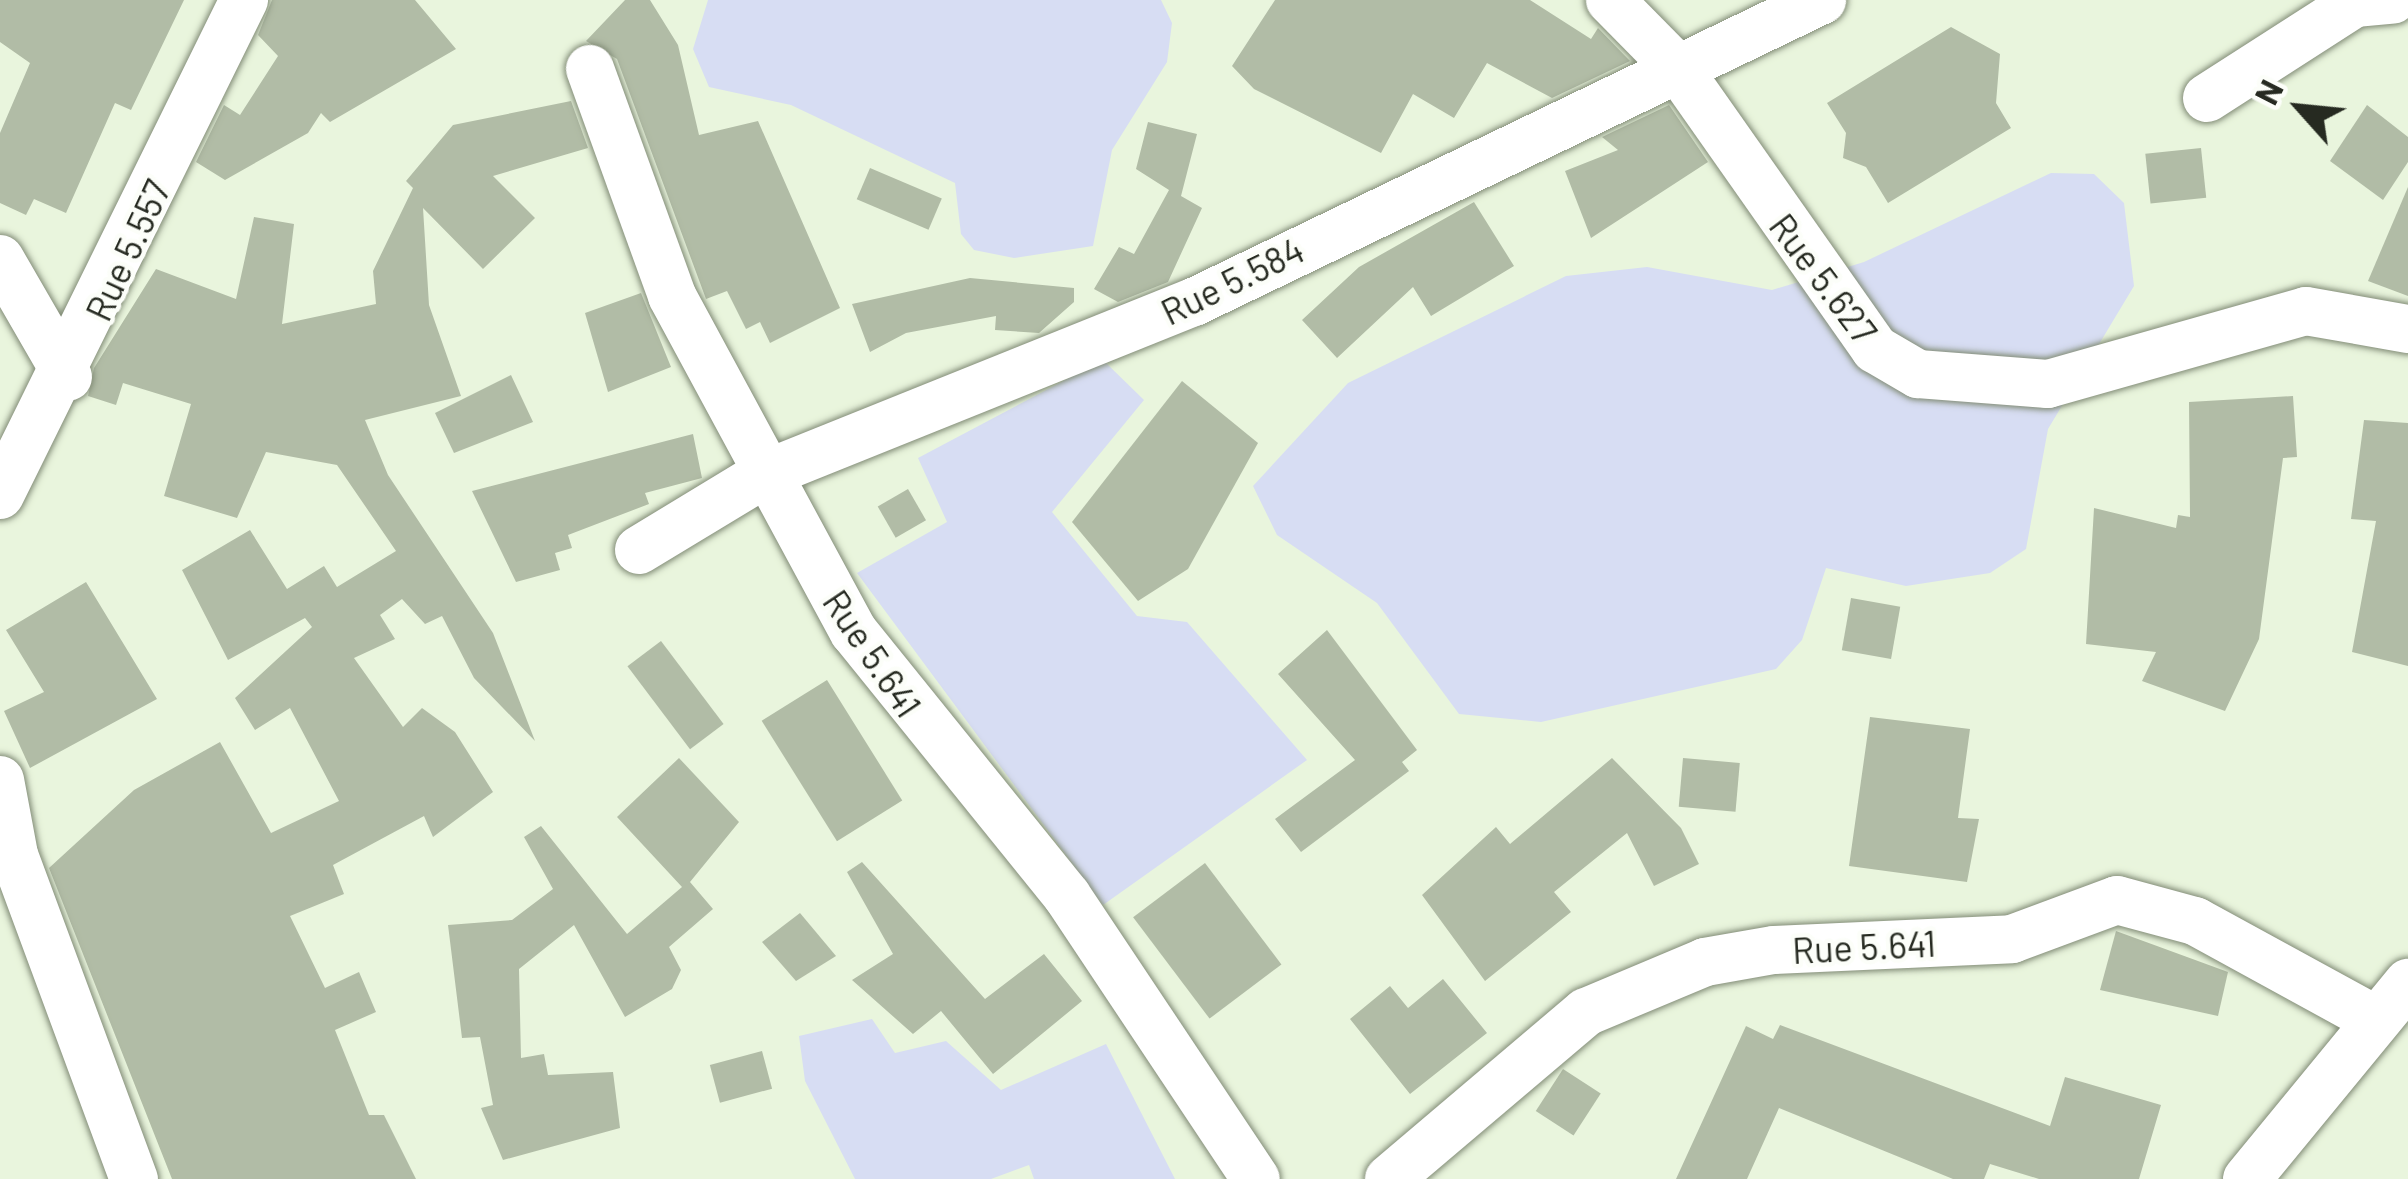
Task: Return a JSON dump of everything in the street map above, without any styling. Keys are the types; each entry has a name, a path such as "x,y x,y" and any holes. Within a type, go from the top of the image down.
{"street":[{"name":"Rue 5.557","path":"0,495 68,377 244,0"},
{"name":"Rue 5.627","path":"1610,0 1679,70 1814,272 1875,350 1918,374 2048,384 2306,311 2408,329"},
{"name":"Rue 5.584","path":"639,550 763,475 1194,302 1822,0"},
{"path":"2207,98 2355,3 2392,0"},
{"name":"Rue 5.641","path":"590,69 672,296 763,475 854,632 1067,896 1256,1179"},
{"path":"0,259 68,377"},
{"path":"0,780 7,858 134,1179"},
{"name":"Rue 5.641","path":"1389,1179 1586,1012 1705,962 1774,950 2012,939 2117,900 2195,921 2376,1020"},
{"path":"2247,1179 2408,982"}],"shaded area":[{"path":"708,0 1161,0 1172,23 1167,62 1112,150 1093,246 1014,258 974,250 961,234 955,183 791,105 709,87 693,49"},
{"path":"2051,173 2094,174 2124,203 2134,286 2048,429 2026,549 1990,573 1906,586 1826,568 1802,640 1776,669 1541,722 1459,714 1377,603 1277,535 1253,486 1348,383 1566,276 1647,267 1772,290 1864,262"},
{"path":"1103,360 1144,400 1052,512 1137,616 1187,622 1307,760 1103,905 857,573 947,522 918,458"},
{"path":"872,1019 895,1053 946,1041 1001,1090 1106,1044 1175,1179 1034,1179 1029,1165 991,1179 855,1179 805,1081 799,1036"}],"building":[{"path":"0,0 184,0 131,110 115,103 66,213 34,199 26,215 0,203 0,133 30,63 0,42"},
{"path":"272,0 415,0 456,49 330,122 321,113 308,133 225,180 196,162 224,105 240,115 278,56 258,35"},
{"path":"625,0 650,0 678,45 699,135 758,121 840,308 770,343 760,322 746,329 727,291 706,299 617,59 586,41"},
{"path":"1275,0 1530,0 1591,39 1598,28 1630,61 1552,98 1487,63 1454,118 1413,94 1381,153 1254,89 1232,66"},
{"path":"1951,27 2000,54 1996,103 2011,128 1888,203 1866,167 1843,158 1846,133 1827,103"},
{"path":"571,101 588,148 493,176 535,218 483,269 423,208 429,305 461,396 365,420 388,475 493,633 535,741 474,678 442,616 425,624 402,599 380,615 395,639 354,658 403,727 422,708 455,732 493,792 433,837 424,816 333,865 344,894 290,916 325,988 359,972 376,1012 335,1030 369,1115 384,1115 416,1179 172,1179 49,868 134,790 220,742 271,833 339,801 290,708 255,730 235,698 312,627 305,618 228,660 182,570 250,530 287,589 324,566 337,587 396,551 337,465 266,452 237,518 164,496 191,404 123,383 116,405 88,396 94,368 156,269 236,299 254,217 294,224 282,324 376,304 373,271 413,188 406,181 453,125"},
{"path":"1669,105 1708,162 1591,238 1565,171 1618,150 1602,137"},
{"path":"2367,105 2408,137 2408,162 2383,200 2330,161"},
{"path":"1148,122 1197,134 1181,196 1202,208 1168,282 1118,302 1094,289 1119,247 1134,254 1169,190 1136,169"},
{"path":"2201,148 2206,198 2151,204 2145,154"},
{"path":"870,168 942,198 929,230 857,199"},
{"path":"2408,187 2408,296 2368,281"},
{"path":"1474,202 1514,266 1431,316 1413,287 1337,358 1302,320 1359,267"},
{"path":"970,278 1074,288 1074,302 1039,333 995,330 996,316 906,333 870,352 852,304"},
{"path":"641,293 671,367 608,392 585,313"},
{"path":"511,375 533,422 454,453 435,413"},
{"path":"1182,381 1258,443 1188,569 1138,601 1072,522"},
{"path":"2293,396 2297,457 2283,458 2259,639 2225,711 2142,681 2156,652 2086,644 2094,508 2176,528 2178,515 2190,517 2189,402"},
{"path":"2364,420 2408,423 2408,666 2352,652 2376,521 2351,519"},
{"path":"693,434 702,478 645,493 649,504 568,535 572,548 555,553 560,570 516,582 472,491"},
{"path":"908,489 926,520 896,538 878,506"},
{"path":"86,582 157,699 30,768 4,711 44,692 6,630"},
{"path":"1851,598 1900,607 1891,659 1842,650"},
{"path":"1327,630 1417,750 1402,762 1409,771 1301,852 1275,819 1355,760 1278,674"},
{"path":"661,641 724,724 690,749 627,666"},
{"path":"827,680 902,800 837,841 762,721"},
{"path":"1870,717 1970,729 1958,818 1979,819 1967,882 1849,866"},
{"path":"679,758 739,822 690,882 713,909 669,947 681,970 672,989 625,1017 574,925 519,969 521,1058 544,1054 548,1075 613,1072 620,1128 503,1160 481,1108 493,1105 480,1037 462,1038 448,925 512,920 553,889 524,837 541,826 627,934 682,887 617,817"},
{"path":"1612,758 1681,828 1699,864 1654,886 1627,833 1554,892 1571,912 1485,981 1422,895 1496,827 1510,844"},
{"path":"1683,758 1740,763 1736,812 1679,807"},
{"path":"862,862 985,999 1044,954 1082,1001 993,1074 941,1011 913,1034 852,980 893,954 847,872"},
{"path":"1205,863 1281,964 1210,1019 1133,917"},
{"path":"800,913 836,956 796,981 762,942"},
{"path":"2116,931 2228,972 2218,1016 2100,990"},
{"path":"1443,979 1487,1033 1410,1094 1350,1019 1390,986 1408,1008"},
{"path":"1780,1025 2050,1126 2065,1077 2161,1105 2139,1179 2039,1179 1990,1164 1984,1179 1953,1179 1779,1108 1747,1179 1676,1179 1746,1026 1773,1039"},
{"path":"762,1051 772,1089 720,1103 710,1065"},
{"path":"1563,1069 1601,1094 1574,1135 1536,1111"}]}
